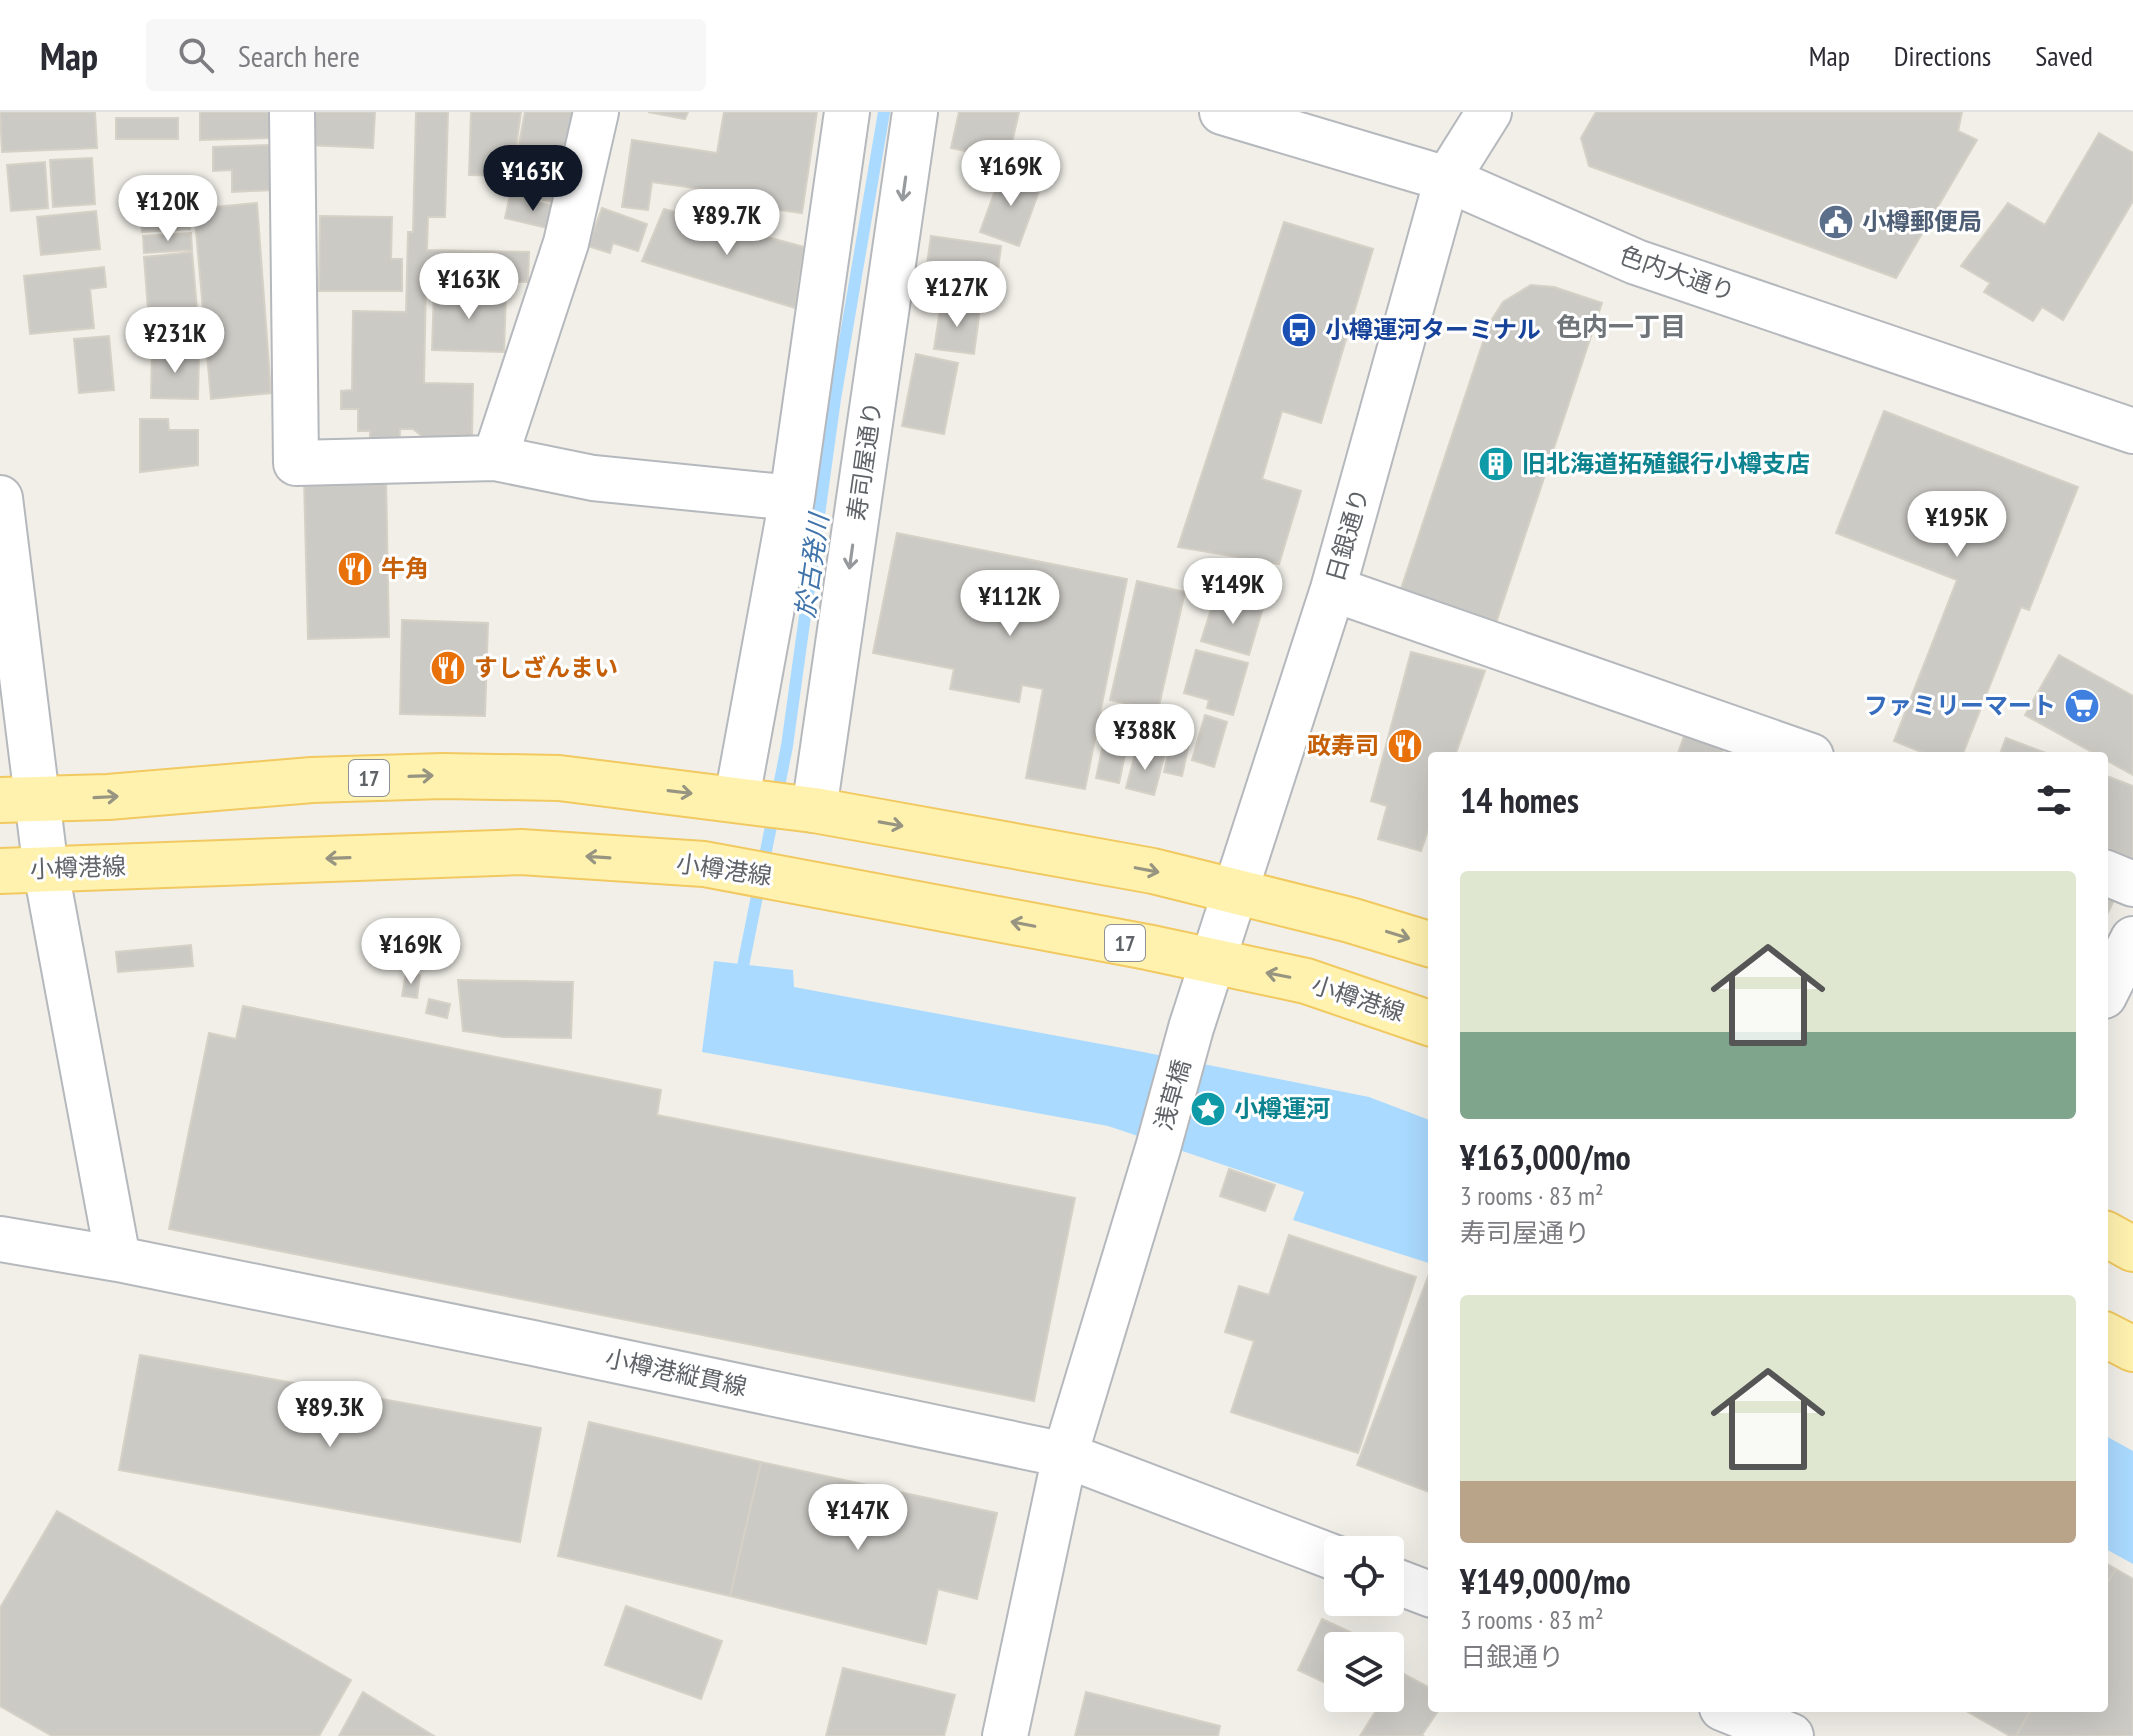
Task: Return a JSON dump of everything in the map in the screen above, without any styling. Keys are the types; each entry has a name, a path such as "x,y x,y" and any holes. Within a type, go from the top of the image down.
{"main road":[{"name":"17","path":"19,800 108,797 312,780 443,776 559,778 814,810 1153,871 1350,920 1428,944"},
{"name":"小樽港線","path":"0,871 521,852 704,864 1147,947 1306,981 1428,1023"},
{"path":"2108,1235 2133,1249"},
{"path":"2108,1336 2133,1349"}],"street":[{"path":"292,112 296,463 495,458 593,478 792,498"},
{"path":"495,458 566,243 596,112"},
{"path":"737,798 792,498 847,112"},
{"name":"寿司屋通り","path":"814,810 915,112"},
{"name":"色内大通り","path":"1222,112 1447,179 1636,262 2133,431"},
{"name":"日銀通り","path":"1212,962 1333,589 1447,179 1489,112"},
{"path":"0,498 19,800 46,871 118,1259"},
{"path":"1333,589 1800,752"},
{"path":"2108,874 2133,884"},
{"path":"2108,988 2133,939"},
{"name":"浅草橋","path":"1005,1736 1065,1455 1212,962"},
{"name":"小樽港縦貫線","path":"2,1242 118,1259 1065,1455 1324,1554"},
{"path":"1404,1584 1428,1593"},
{"path":"1732,1712 1791,1736"}],"water":[{"name":"小樽運河","path":"714,961 793,970 794,987 1369,1097 1428,1119 1428,1263 1293,1220 1304,1192 1108,1126 702,1052"},
{"path":"2108,1437 2133,1451 2133,1564 2108,1550"}],"building":[{"path":"0,112 95,112 97,148 2,152"},
{"path":"200,112 269,112 270,138 200,140"},
{"path":"308,112 375,112 373,148 307,145"},
{"path":"416,112 448,112 445,217 428,217 427,250 529,252 528,282 426,279 424,383 473,384 472,438 423,437 413,429 400,429 399,451 370,450 370,431 358,431 358,409 341,409 341,391 352,390 353,311 406,312 408,232 413,232"},
{"path":"471,112 521,112 512,176 469,175"},
{"path":"525,112 585,112 572,172 516,160"},
{"path":"648,112 688,112 685,119"},
{"path":"724,112 817,112 802,213 715,201 716,191 652,182 648,210 622,207 632,140 717,153"},
{"path":"959,112 1019,112 1008,160 951,148"},
{"name":"小樽郵便局","path":"1596,112 1962,112 1958,131 1977,140 1896,278 1589,166 1581,138"},
{"path":"116,118 178,118 178,139 116,139"},
{"path":"2099,133 2133,153 2133,201 2063,320 2042,307 2033,321 1984,292 1990,283 1961,266 2008,203 2045,225"},
{"path":"271,145 272,190 232,192 232,170 213,171 213,147"},
{"path":"92,158 95,204 53,207 50,160"},
{"path":"45,162 48,208 11,211 7,165"},
{"path":"524,162 570,175 562,205 513,192"},
{"path":"1003,169 1042,183 1019,246 980,232"},
{"path":"510,195 562,208 556,230 505,218"},
{"path":"257,203 271,393 211,399 194,209"},
{"path":"602,208 647,224 638,251 613,243 610,253 588,246"},
{"path":"664,209 804,247 795,308 642,261"},
{"path":"96,211 100,249 41,255 37,217"},
{"path":"189,211 190,229 142,232 141,215"},
{"path":"320,216 392,217 391,259 402,259 402,291 319,291"},
{"name":"小樽運河ターミナル","path":"1284,222 1373,249 1321,423 1282,411 1262,479 1301,491 1279,564 1178,547"},
{"path":"191,233 192,250 144,253 143,236"},
{"path":"931,236 1001,246 995,294 924,285"},
{"path":"192,252 199,332 150,336 144,257"},
{"path":"104,267 106,287 90,289 94,328 30,334 24,276"},
{"name":"旧北海道拓殖銀行小樽支店","path":"1531,285 1554,287 1602,303 1492,635 1396,604 1489,324 1503,302"},
{"path":"434,290 506,292 504,352 432,350"},
{"path":"941,303 980,308 974,354 934,349"},
{"path":"109,336 114,390 79,393 74,339"},
{"path":"152,351 199,352 198,399 151,398"},
{"path":"916,354 958,363 944,434 902,426"},
{"path":"1884,411 2078,487 2029,610 2021,607 1964,752 1921,752 1894,741 1957,580 1836,533"},
{"path":"140,419 168,419 169,430 198,430 198,465 140,472"},
{"path":"386,477 389,637 308,639 304,478"},
{"path":"897,533 1127,579 1085,789 1026,778 1043,689 1022,685 1019,702 950,689 954,669 873,653"},
{"path":"1137,581 1185,592 1158,710 1110,700"},
{"path":"1244,598 1264,604 1249,655 1201,641 1214,600 1242,608"},
{"path":"402,620 488,623 485,716 400,714"},
{"path":"1196,650 1248,663 1233,715 1207,708 1209,700 1184,693"},
{"path":"1411,652 1485,671 1456,752 1428,752 1428,831 1421,851 1378,839 1387,806 1371,801"},
{"name":"ファミリーマート","path":"2059,655 2133,696 2133,775 2108,761 2108,752 2092,752 2025,715"},
{"path":"1205,715 1227,722 1214,767 1192,760"},
{"path":"1107,726 1130,731 1119,783 1096,778"},
{"path":"1687,728 1726,741 1722,752 1678,752"},
{"path":"1173,730 1191,734 1182,776 1164,772"},
{"path":"2006,738 2043,752 2001,752"},
{"path":"1136,750 1164,757 1154,795 1126,788"},
{"path":"2108,777 2133,786 2133,858 2108,849"},
{"path":"2108,891 2114,900 2108,913"},
{"path":"191,945 193,966 118,972 116,952"},
{"path":"406,973 420,975 417,998 402,996"},
{"path":"458,980 573,982 571,1038 503,1037 463,1031"},
{"path":"429,999 450,1004 447,1018 426,1013"},
{"path":"243,1006 661,1090 657,1115 1075,1198 1034,1401 169,1229 209,1033 236,1039"},
{"path":"1229,1169 1275,1185 1265,1211 1220,1196"},
{"path":"1289,1235 1416,1277 1358,1453 1231,1412 1254,1341 1225,1332 1239,1286 1269,1295"},
{"path":"1428,1277 1428,1492 1357,1465"},
{"path":"140,1355 541,1428 520,1542 119,1470"},
{"path":"589,1422 761,1462 730,1596 558,1556"},
{"path":"761,1462 997,1513 977,1599 938,1589 926,1644 730,1596"},
{"path":"57,1511 351,1680 319,1736 52,1736 0,1706 0,1608"},
{"path":"2108,1564 2116,1569 2108,1582"},
{"path":"2116,1569 2133,1579 2133,1736 2016,1736 2030,1712 2108,1712 2108,1582"},
{"path":"626,1606 722,1641 701,1699 605,1665"},
{"path":"1322,1619 1350,1632 1324,1632 1324,1682 1298,1670"},
{"path":"843,1668 955,1695 944,1736 826,1736"},
{"path":"1404,1674 1428,1687 1428,1712 1437,1712 1424,1736 1360,1736 1375,1712 1404,1712"},
{"path":"363,1692 434,1736 339,1736"},
{"path":"1086,1692 1220,1726 1218,1736 1075,1736"},
{"path":"1968,1712 2030,1712 2016,1736 2010,1736"}],"waterway":[{"name":"於古発川","path":"740,981 787,746 835,399 884,112"}],"place":[{"name":"小樽郵便局","path":"1836,222"},
{"name":"小樽運河ターミナル","path":"1299,330"},
{"name":"旧北海道拓殖銀行小樽支店","path":"1496,464"},
{"name":"牛角","path":"355,569"},
{"name":"すしざんまい","path":"448,668"},
{"name":"ファミリーマート","path":"2082,706"},
{"name":"政寿司","path":"1405,746"},
{"name":"小樽運河","path":"1208,1109"}],"district":[{"name":"色内一丁目","path":"1621,327"}]}
